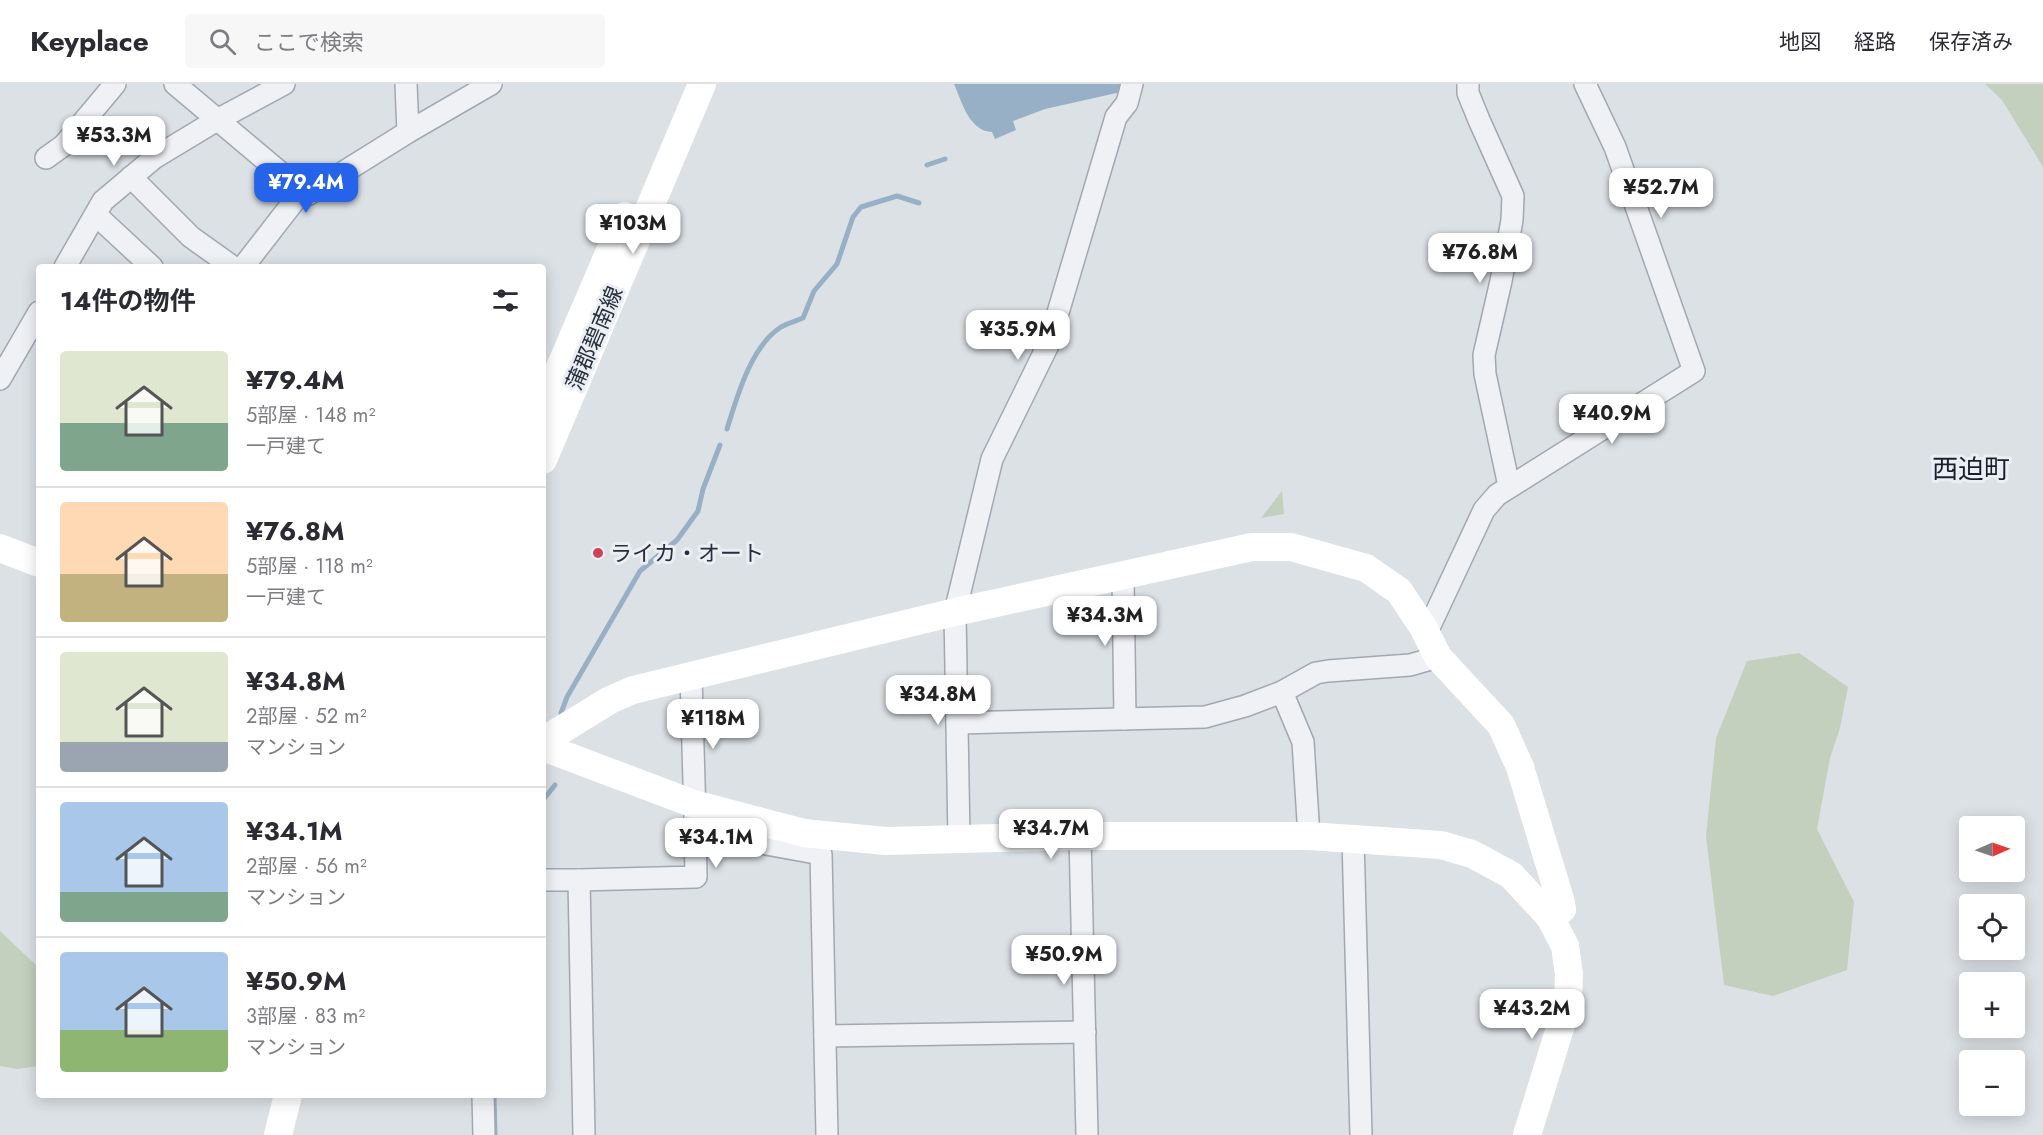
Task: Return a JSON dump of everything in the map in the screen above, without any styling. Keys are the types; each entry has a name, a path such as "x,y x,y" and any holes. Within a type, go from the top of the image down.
{"street":[{"path":"46,158 64,145 115,84"},
{"path":"175,84 307,195 491,84"},
{"path":"67,264 104,201 154,158 217,120 284,84"},
{"path":"406,84 408,132"},
{"name":"蒲郡碧南線","path":"546,400 681,84"},
{"name":"蒲郡碧南線","path":"546,453 702,84"},
{"path":"959,839 955,612 992,459 1049,343 1116,117 1127,104 1132,84"},
{"path":"1468,84 1468,93 1513,196 1512,219 1501,281 1484,355 1485,374 1509,486"},
{"path":"957,723 1204,717 1245,706 1282,692 1316,674 1328,671 1410,665 1432,645 1484,510 1497,495 1694,371 1615,147 1585,84"},
{"path":"132,177 191,237 228,264"},
{"path":"245,264 302,191"},
{"path":"96,215 149,264"},
{"path":"0,379 36,317"},
{"path":"546,739 610,700 633,690 955,612 1252,548 1291,547 1366,568 1399,591 1432,645 1501,724 1520,766 1560,899 1562,909 1548,915"},
{"path":"0,548 36,562"},
{"path":"1123,576 1125,718"},
{"path":"546,880 696,877 691,676"},
{"path":"1282,692 1303,742 1309,836"},
{"path":"546,748 695,814 750,841 821,854 827,1135"},
{"path":"695,814 823,836 886,841 1080,836 1309,836 1441,844 1472,854 1511,875 1548,915 1565,946 1569,974 1568,1002 1527,1135"},
{"path":"1080,836 1087,1135"},
{"path":"1353,839 1361,1135"},
{"path":"579,880 584,1135"},
{"path":"825,1036 1084,1032"},
{"path":"258,1135 267,1098"},
{"path":"278,1135 287,1098"},
{"path":"483,1098 484,1135"}],"green space":[{"path":"1985,84 2043,84 2043,167 2002,100"},
{"path":"1282,491 1284,514 1261,518"},
{"path":"1799,653 1848,687 1840,728 1830,758 1817,829 1854,902 1847,970 1773,996 1724,985 1706,836 1716,738 1747,661"},
{"path":"0,931 36,965 36,1066 17,1069 0,1066"}],"water":[{"path":"954,84 1123,84 1121,92 1045,109 1013,121 1016,130 995,139 992,132 977,127 972,121 963,107"}],"waterway":[{"path":"927,165 945,159"},
{"path":"727,429 753,359 770,336 781,327 803,318 814,291 837,264 853,217 861,207 897,196 919,203"},
{"path":"561,713 567,697 640,571 677,540 698,511 703,489 720,445"},
{"path":"546,796 555,785"},
{"path":"494,1098 495,1135"}],"place":[{"name":"ライカ・オート","path":"598,553"}],"district":[{"name":"西迫町","path":"1971,469"}]}
